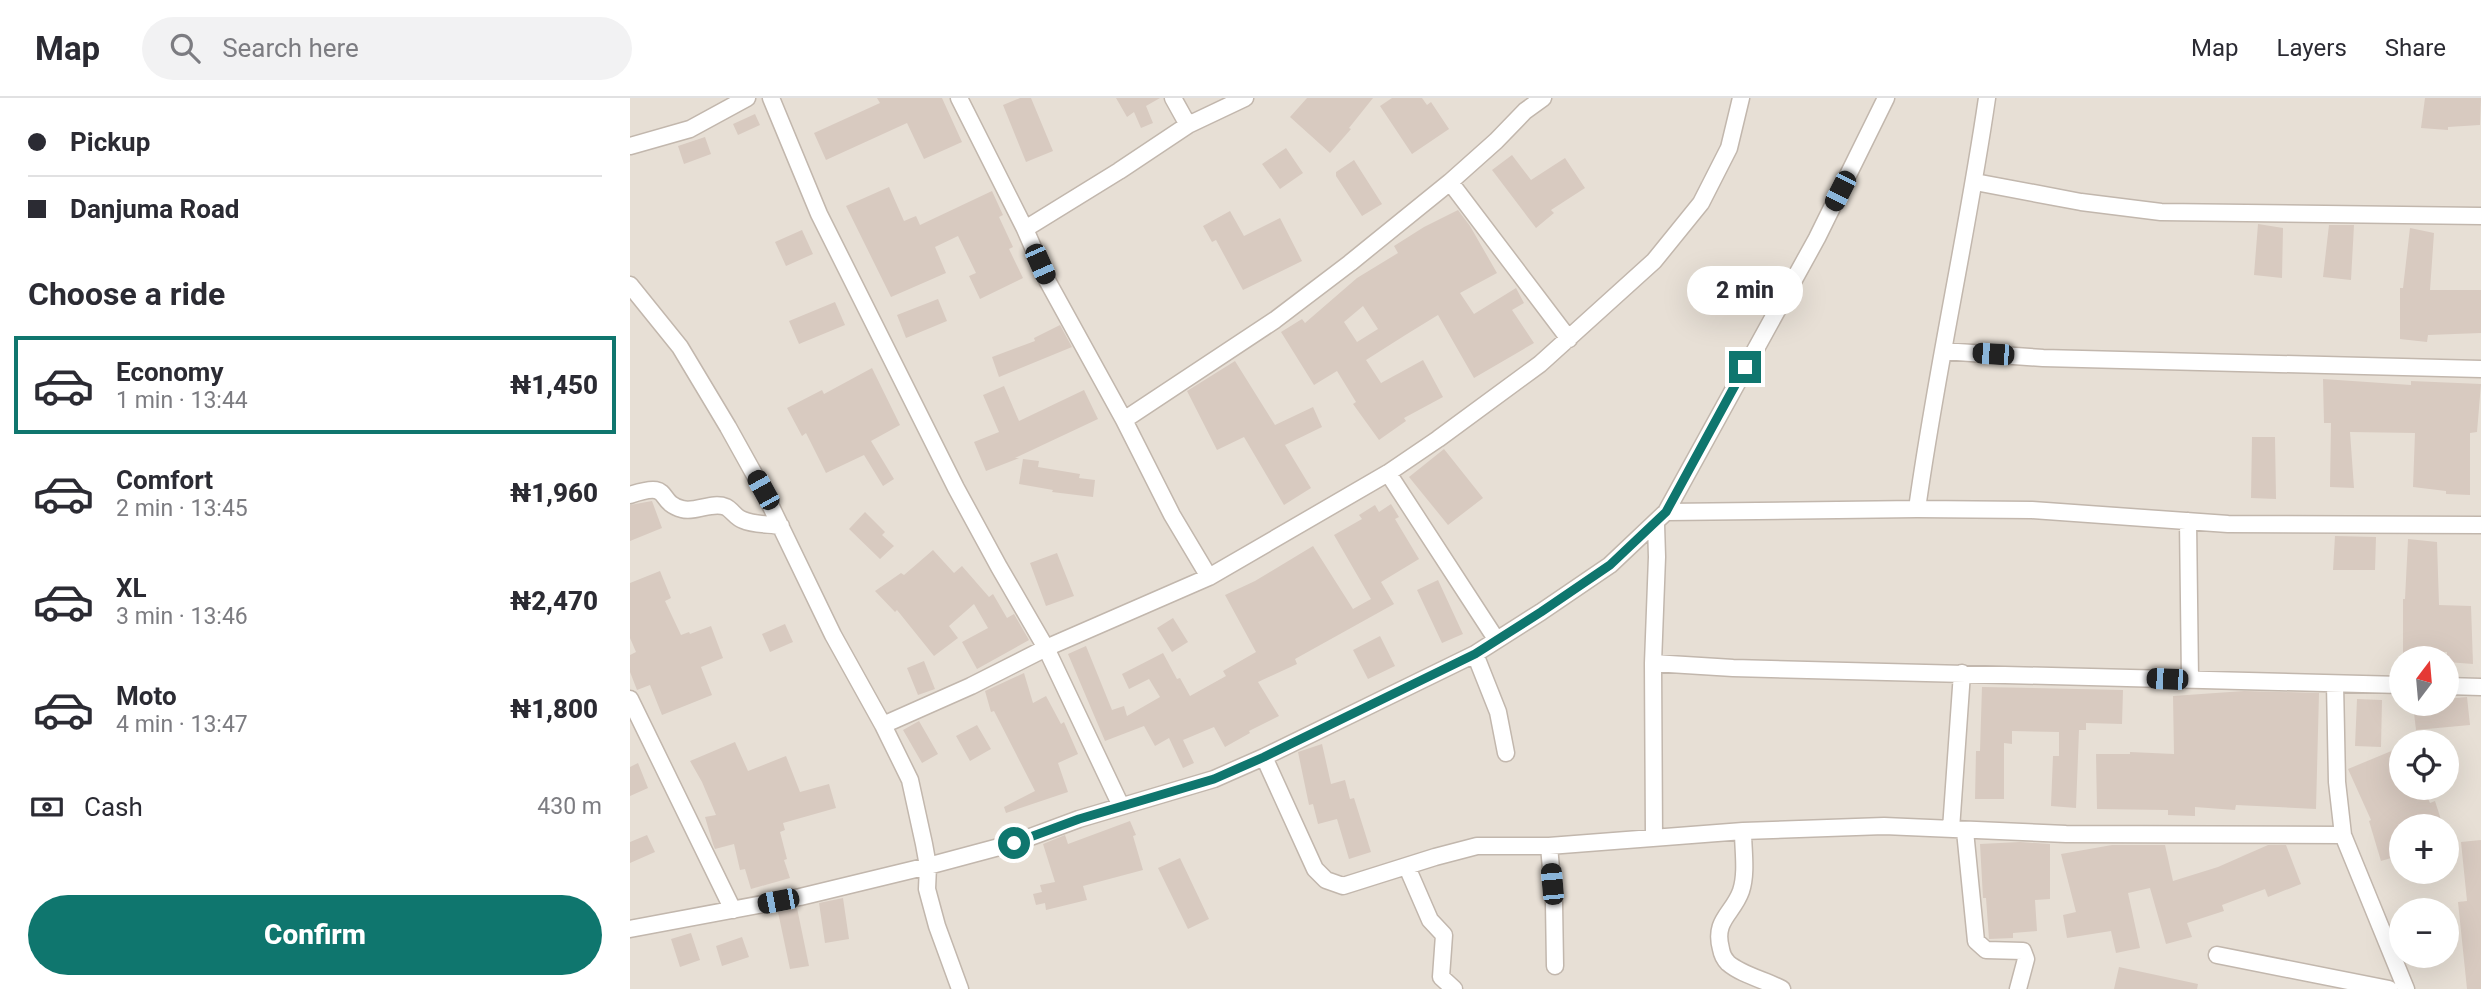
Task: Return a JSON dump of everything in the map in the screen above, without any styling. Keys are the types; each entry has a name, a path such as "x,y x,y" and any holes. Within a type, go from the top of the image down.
{"street":[{"path":"630,146 690,129 747,98"},
{"path":"771,98 820,214 917,412 999,567 1046,648 1121,806"},
{"path":"958,98 1025,229 1048,282 1124,420 1172,515 1209,578"},
{"path":"1173,98 1188,125"},
{"path":"1025,229 1188,125 1245,98"},
{"path":"1124,420 1275,320 1450,182 1525,111 1543,98"},
{"path":"883,725 971,686 1046,648 1209,578 1388,473 1540,365 1654,261 1701,203 1729,148 1741,98"},
{"path":"630,929 800,897 928,866 1014,843 1121,806 1214,779 1475,654 1610,565 1661,518 1816,238 1886,98"},
{"path":"1917,509 1929,419 1975,182 1987,98"},
{"path":"1450,182 1569,339"},
{"path":"1975,182 2081,202 2161,212 2481,216"},
{"path":"630,285 680,347 728,427 910,780 928,866 927,889 933,914 960,989"},
{"path":"1943,351 2043,358 2481,369"},
{"path":"1388,473 1496,639"},
{"path":"630,495 654,489 680,509 717,505 727,507 741,520 781,526"},
{"path":"1661,518 1917,509 2032,510 2305,526 2481,525"},
{"path":"1654,838 1653,663 1661,518"},
{"path":"2188,521 2190,679"},
{"path":"1475,654 1498,712 1506,753"},
{"path":"1653,663 1733,668 2389,685"},
{"path":"1962,673 1958,830 1976,941 1986,950 2023,951 2026,959 2018,989"},
{"path":"2335,684 2337,782 2343,835 2406,989"},
{"path":"2459,686 2481,687"},
{"path":"630,699 733,910"},
{"path":"1264,757 1315,869 1326,880 1343,886 1477,846 1549,846 1743,831 1884,826 2066,834 2343,835"},
{"path":"1743,831 1743,881 1741,893 1721,923 1718,938 1722,957 1730,965 1782,989"},
{"path":"1549,846 1554,902 1555,966"},
{"path":"1407,867 1430,920 1444,935 1441,977 1454,989"},
{"path":"2217,955 2389,989"}],"shaded area":[{"path":"630,98 2481,98 2481,989 630,989"}],"building":[{"path":"877,98 942,98 962,142 924,159 907,123 826,160 814,133 880,103"},
{"path":"1020,98 1031,98 1053,151 1026,162 1003,105"},
{"path":"1116,98 1160,98 1146,106 1153,123 1141,128 1134,112 1127,117"},
{"path":"1307,98 1373,98 1330,153 1290,117"},
{"path":"1392,98 1422,98 1427,105 1431,102 1449,129 1412,154 1380,106"},
{"path":"2425,98 2481,98 2480,125 2448,127 2448,130 2421,128"},
{"path":"755,114 760,125 738,135 733,124"},
{"path":"705,137 711,154 684,164 678,146"},
{"path":"1286,148 1303,173 1280,189 1262,164"},
{"path":"1512,155 1531,180 1565,158 1585,188 1551,210 1554,213 1536,228 1492,170"},
{"path":"1354,160 1382,204 1362,216 1336,176 1336,172"},
{"path":"889,187 904,221 916,216 920,225 992,191 1003,215 999,217 1013,247 1009,249 1023,278 980,299 969,276 976,273 958,236 935,247 946,273 891,297 846,206"},
{"path":"1458,210 1497,273 1460,293 1474,314 1516,288 1524,303 1512,310 1534,343 1474,378 1438,315 1407,334 1366,360 1381,383 1423,360 1443,397 1404,418 1406,421 1379,440 1353,404 1356,402 1337,371 1314,385 1281,332 1302,319 1305,323 1357,278 1398,253 1394,246","holes":["1363,306 1378,329 1357,342 1344,322"]},
{"path":"1230,211 1244,236 1280,218 1302,261 1243,290 1216,240 1212,242 1203,226"},
{"path":"2258,224 2283,228 2282,278 2254,275"},
{"path":"2329,225 2354,225 2351,280 2323,277"},
{"path":"2410,228 2434,233 2430,290 2481,290 2481,333 2428,335 2427,342 2400,339 2400,288 2403,288"},
{"path":"802,230 813,254 786,266 775,242"},
{"path":"938,299 947,321 906,338 897,315"},
{"path":"835,302 845,325 799,344 789,321"},
{"path":"1060,325 1072,347 999,377 992,357 1035,341 1034,338"},
{"path":"1235,361 1275,425 1313,407 1322,427 1285,445 1311,488 1284,505 1244,437 1217,450 1187,391"},
{"path":"872,368 900,425 871,441 894,479 883,486 864,455 826,473 806,433 802,436 787,408 822,390 824,394"},
{"path":"2323,379 2411,385 2411,381 2481,384 2477,432 2470,433 2470,495 2446,494 2446,491 2413,487 2415,433 2350,432 2354,488 2330,487 2331,423 2324,423"},
{"path":"1004,386 1019,421 1084,390 1098,419 1015,458 1019,458 986,471 974,442 999,432 983,395"},
{"path":"2252,437 2275,437 2276,499 2251,498"},
{"path":"1444,449 1483,498 1448,525 1409,477"},
{"path":"1023,459 1039,461 1038,467 1080,474 1079,478 1095,480 1093,497 1052,492 1053,490 1019,484"},
{"path":"652,501 662,528 630,541 630,505"},
{"path":"1391,504 1399,517 1395,519 1419,559 1381,582 1394,604 1295,659 1297,664 1258,682 1279,716 1225,747 1214,727 1183,740 1194,763 1183,768 1169,738 1155,746 1144,726 1105,741 1068,654 1086,646 1112,710 1124,706 1127,716 1160,697 1149,679 1129,689 1122,674 1163,653 1190,696 1226,676 1223,671 1256,652 1225,595 1255,581 1313,546 1353,609 1371,599 1334,535 1362,519 1359,515 1375,505 1379,512"},
{"path":"865,512 885,532 882,535 894,546 880,559 849,529"},
{"path":"2335,536 2376,537 2375,570 2333,570"},
{"path":"2408,539 2437,542 2439,605 2471,606 2473,664 2459,663 2459,646 2403,646"},
{"path":"933,550 954,573 962,566 989,597 993,594 1007,618 1014,614 1029,640 977,669 962,642 988,628 974,604 949,626 958,638 934,656 897,610 895,612 875,591 901,573 904,575"},
{"path":"1057,553 1074,596 1046,606 1030,563"},
{"path":"660,571 671,598 665,601 681,635 711,626 723,658 701,667 712,695 662,715 650,685 637,690 630,672 630,655 636,652 630,638 630,583"},
{"path":"1438,580 1463,634 1442,643 1417,590"},
{"path":"1173,618 1188,642 1172,652 1157,628"},
{"path":"785,624 793,642 770,652 762,634"},
{"path":"1380,636 1395,666 1368,679 1353,650"},
{"path":"924,661 935,689 918,695 907,668"},
{"path":"1024,673 1033,703 1046,696 1061,724 1064,722 1078,754 1058,763 1068,792 1006,813 1004,807 1035,791 994,711 991,712 985,691"},
{"path":"1982,687 2123,690 2122,724 2086,723 2086,730 2079,730 2076,808 2051,806 2053,756 2059,756 2059,732 2012,731 2012,744 2004,743 2004,799 1975,799"},
{"path":"2244,691 2319,693 2316,809 2236,805 2235,810 2195,807 2195,816 2168,815 2168,810 2097,809 2096,754 2174,754 2173,696"},
{"path":"2467,697 2470,725 2416,730 2414,716 2459,716 2459,698"},
{"path":"2357,699 2382,700 2381,747 2355,746"},
{"path":"919,721 938,754 922,763 903,730"},
{"path":"977,725 991,749 970,761 956,736"},
{"path":"735,742 748,771 786,756 800,792 829,784 836,808 783,823 785,830 780,832 790,878 751,889 745,869 740,870 734,844 715,849 705,817 716,815 690,761"},
{"path":"1322,744 1331,784 1345,780 1350,799 1354,798 1371,852 1349,859 1337,819 1318,824 1313,804 1309,805 1298,752"},
{"path":"2389,752 2389,800 2429,800 2430,803 2435,801 2439,814 2389,814 2389,859 2381,861 2369,821 2371,820 2348,769"},
{"path":"638,763 648,788 630,796 630,767"},
{"path":"1130,821 1136,835 1133,836 1143,870 1083,886 1087,900 1046,910 1045,903 1036,905 1033,894 1042,892 1040,885 1055,882 1043,844 1065,835 1068,844"},
{"path":"647,835 655,852 630,863 630,842"},
{"path":"2481,840 2481,989 2467,989 2459,912 2459,902 2467,901 2461,842"},
{"path":"1980,844 2050,844 2050,899 2035,900 2037,931 2013,933 2013,938 1989,939 1986,898 1983,898"},
{"path":"2112,845 2165,845 2173,881 2218,867 2268,845 2286,845 2301,884 2268,897 2265,889 2222,905 2224,911 2187,923 2192,937 2166,944 2150,888 2128,893 2140,948 2116,953 2111,931 2067,938 2063,915 2076,912 2061,854"},
{"path":"1180,858 1209,919 1188,929 1158,868"},
{"path":"843,898 849,939 825,943 819,903"},
{"path":"797,908 809,966 790,969 778,912"},
{"path":"691,933 700,960 680,967 671,939"},
{"path":"742,937 749,957 722,966 716,946"},
{"path":"2119,967 2198,984 2197,989 2114,989"}],"route":[{"path":"1014,843 1079,819 1214,779 1475,654 1541,612 1610,565 1666,512 1745,367"}]}
